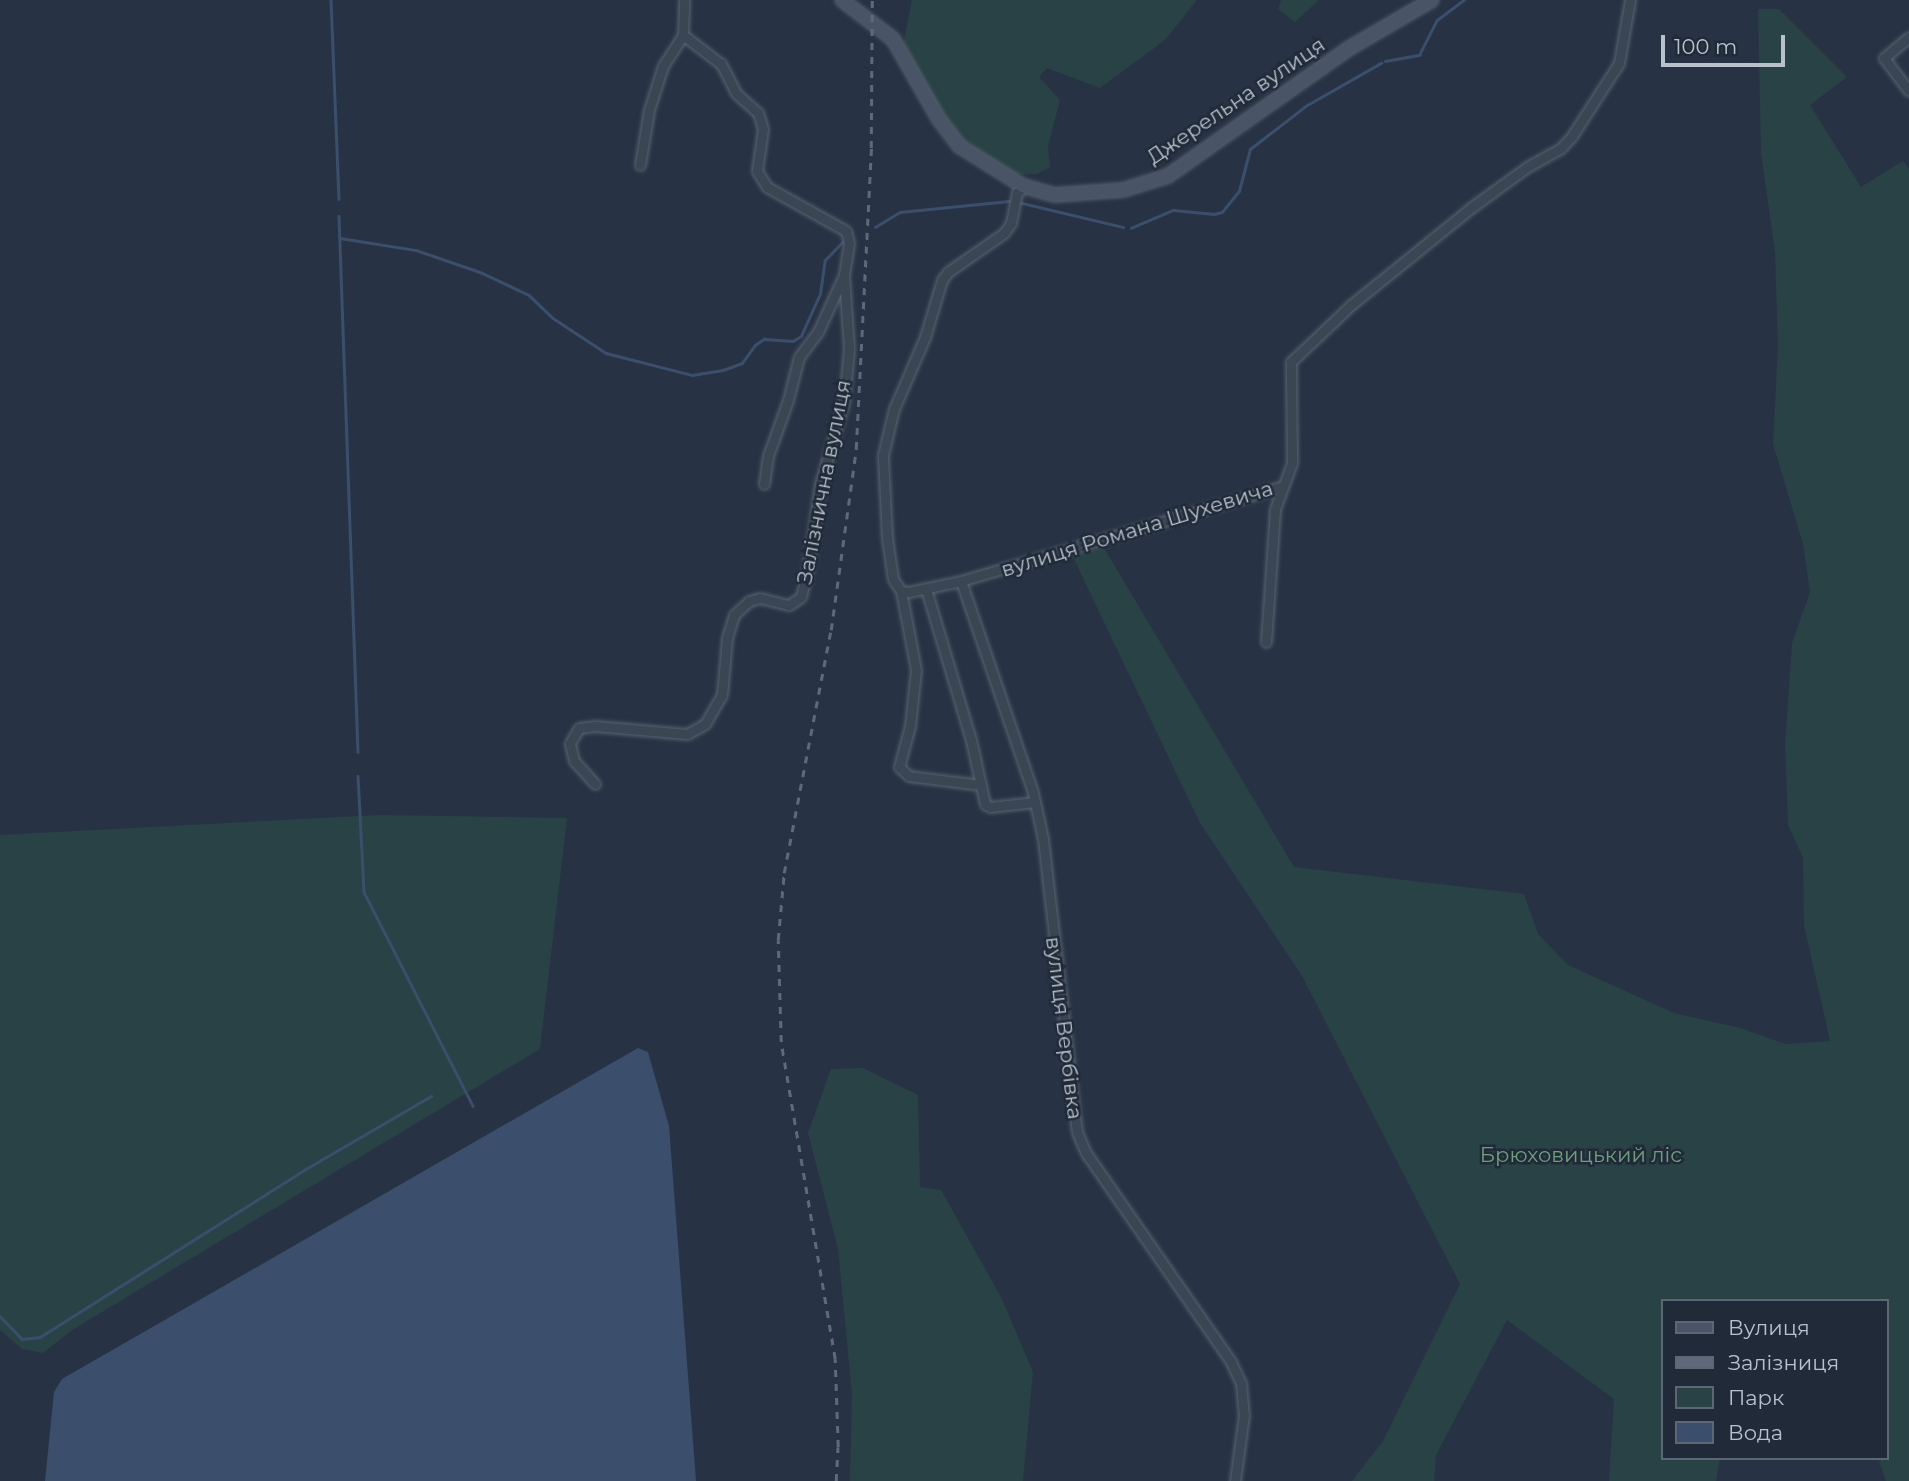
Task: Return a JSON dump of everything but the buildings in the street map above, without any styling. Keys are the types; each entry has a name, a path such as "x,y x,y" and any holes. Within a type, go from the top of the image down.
{"street":[{"path":"640,165 649,110 663,66 683,35 684,0"},
{"name":"Джерельна вулиця","path":"842,0 893,39 938,118 959,146 1020,190 1054,195 1123,190 1168,176 1324,65 1432,0"},
{"name":"вулиця Романа Шухевича","path":"901,591 926,589 961,581 1281,487 1292,463 1291,362 1345,310 1472,207 1527,167 1561,148 1573,136 1619,63 1630,0"},
{"name":"Залізнична вулиця","path":"595,784 574,761 570,743 579,728 595,726 687,734 705,724 722,695 727,638 734,615 750,601 760,598 789,604 801,597 808,569 820,484 844,402 849,349 844,275 849,243 846,230 767,187 757,171 762,129 758,113 736,93 721,64 683,35"},
{"path":"1909,37 1884,58 1909,91"},
{"path":"981,786 909,776 899,767 916,686 901,591 893,579 883,474 887,433 925,337 942,280 948,272 1004,233 1011,223 1020,190"},
{"name":"Залізнична вулиця","path":"764,484 768,456 788,400 799,357 818,332 844,275"},
{"path":"1266,642 1273,530 1281,487"},
{"name":"вулиця Вербівка","path":"961,581 1035,802 1043,839 1077,1132 1086,1153 1231,1362 1241,1383 1244,1415 1235,1481"},
{"path":"926,589 957,689 985,804 990,807 1035,802"}],"green space":[{"path":"912,0 1197,0 1165,40 1100,88 1047,68 1039,77 1060,100 1048,146 1050,167 1037,174 1006,175 961,147 903,45"},
{"path":"1281,0 1319,0 1295,22 1278,9"},
{"name":"Брюховицький ліс","path":"1758,9 1779,9 1847,77 1810,105 1861,187 1903,161 1909,169 1909,1481 1886,1481 1879,1460 1888,1460 1888,1299 1660,1299 1660,1460 1720,1460 1716,1481 1609,1481 1614,1399 1507,1320 1436,1455 1434,1481 1352,1481 1383,1441 1460,1284 1302,976 1200,823 1072,555 1104,548 1294,867 1524,894 1538,934 1568,965 1674,1013 1740,1028 1786,1044 1830,1041 1804,925 1803,858 1788,825 1785,744 1792,643 1810,592 1803,544 1773,444 1778,345 1775,253 1761,152"},
{"path":"379,815 567,818 540,1049 72,1330 43,1353 22,1349 0,1330 0,835"},
{"path":"863,1068 918,1095 920,1187 941,1190 1001,1297 1033,1372 1023,1481 850,1481 852,1394 838,1249 808,1133 831,1069"}],"water":[{"path":"638,1048 648,1052 669,1126 696,1481 45,1481 54,1392 62,1379"}],"waterway":[{"path":"331,0 339,199"},
{"path":"1385,61 1419,55 1437,20 1464,0"},
{"path":"1309,104 1381,63"},
{"path":"1131,228 1173,210 1214,214 1222,212 1239,191 1250,149 1307,105"},
{"path":"875,227 900,212 1011,201"},
{"path":"1018,202 1123,227"},
{"path":"339,216 358,752"},
{"path":"340,238 416,250 480,272 529,295 553,318 606,353 692,375 723,370 742,363 755,345 764,339 793,341 801,336 820,294 825,260 844,240"},
{"path":"358,776 364,892 473,1106"},
{"path":"0,1316 22,1339 40,1337 304,1170 431,1096"}],"railway":[{"path":"836,1481 838,1447 835,1359 781,1042 778,940 784,873 831,630 856,449 871,148 872,0"}]}
